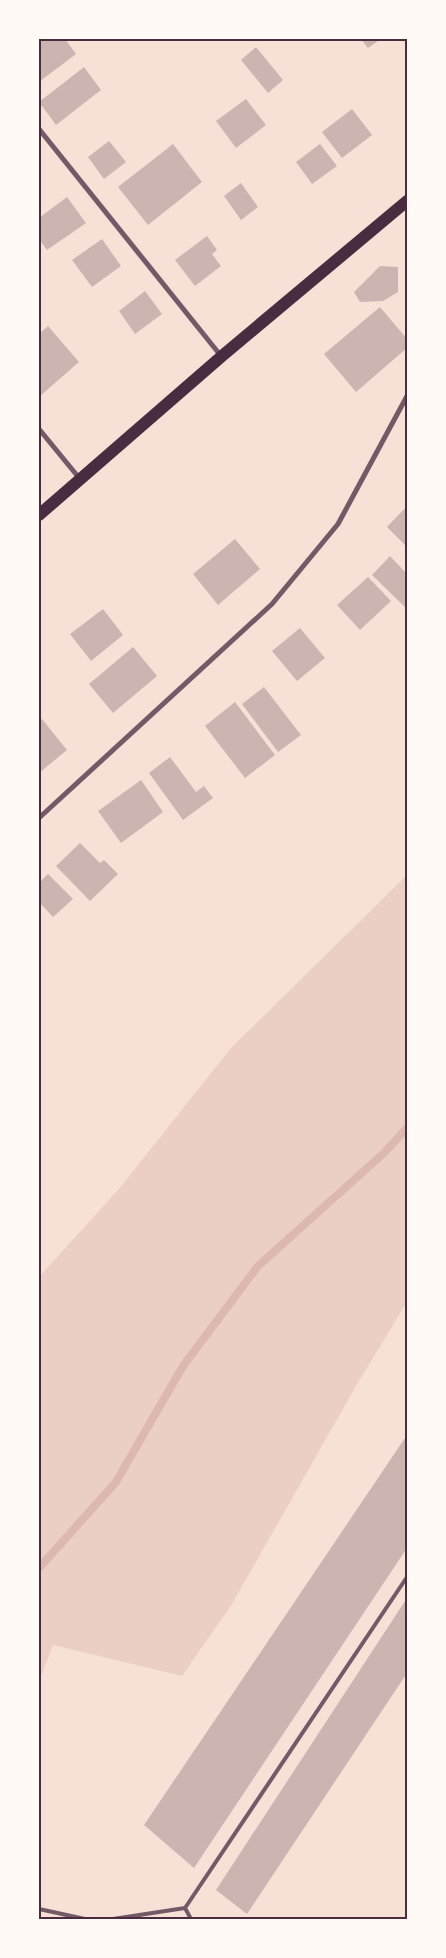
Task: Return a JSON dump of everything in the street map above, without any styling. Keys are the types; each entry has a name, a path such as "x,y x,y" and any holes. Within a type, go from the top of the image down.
{"main road":[{"path":"39,515 222,356 407,201"}],"street":[{"path":"39,129 222,356"},
{"path":"39,818 272,604 338,524 407,396"},
{"path":"39,429 80,480"}],"lane":[{"path":"113,1919 185,1908 407,1577"},
{"path":"39,1908 85,1919"},
{"path":"185,1908 191,1919"}],"shaded area":[{"path":"407,875 407,1302 356,1386 232,1604 182,1676 53,1645 39,1682 39,1277 118,1190 231,1048"}],"building":[{"path":"42,39 65,39 76,54 39,82 39,41"},
{"path":"361,39 381,39 368,48"},
{"path":"256,47 283,80 268,93 241,60"},
{"path":"84,67 101,90 56,125 39,102"},
{"path":"246,99 266,125 236,148 216,121"},
{"path":"352,109 372,135 342,158 322,132"},
{"path":"109,141 126,162 104,179 88,157"},
{"path":"173,144 202,182 148,225 118,187"},
{"path":"320,144 337,166 312,184 296,162"},
{"path":"241,183 258,207 241,220 224,196"},
{"path":"67,197 86,223 47,250 39,239 39,218"},
{"path":"207,236 217,250 212,254 221,266 195,286 175,260"},
{"path":"102,239 121,266 92,287 72,260"},
{"path":"380,266 398,267 398,292 383,301 360,302 354,292"},
{"path":"145,291 162,314 135,334 119,311"},
{"path":"380,307 407,339 407,348 356,392 324,354"},
{"path":"48,326 79,362 39,397 39,334"},
{"path":"407,506 407,547 387,527"},
{"path":"235,539 260,569 218,605 193,574"},
{"path":"390,556 407,574 407,609 372,575"},
{"path":"368,577 391,601 360,630 337,605"},
{"path":"103,609 123,635 91,661 70,634"},
{"path":"300,628 325,658 297,681 272,651"},
{"path":"133,647 157,676 113,713 89,684"},
{"path":"264,687 301,735 278,752 242,704"},
{"path":"235,702 275,755 245,778 205,726"},
{"path":"42,719 67,750 39,773 39,722"},
{"path":"170,757 196,792 204,786 213,798 183,820 149,773"},
{"path":"141,780 163,812 121,843 98,811"},
{"path":"80,843 100,863 104,860 118,874 90,901 56,866"},
{"path":"48,874 73,899 53,917 39,902 39,883"},
{"path":"407,1435 407,1548 194,1868 144,1825"},
{"path":"407,1598 407,1673 247,1914 216,1890"}],"waterway":[{"path":"39,1568 116,1482 183,1366 258,1266 384,1153 407,1128"}]}
